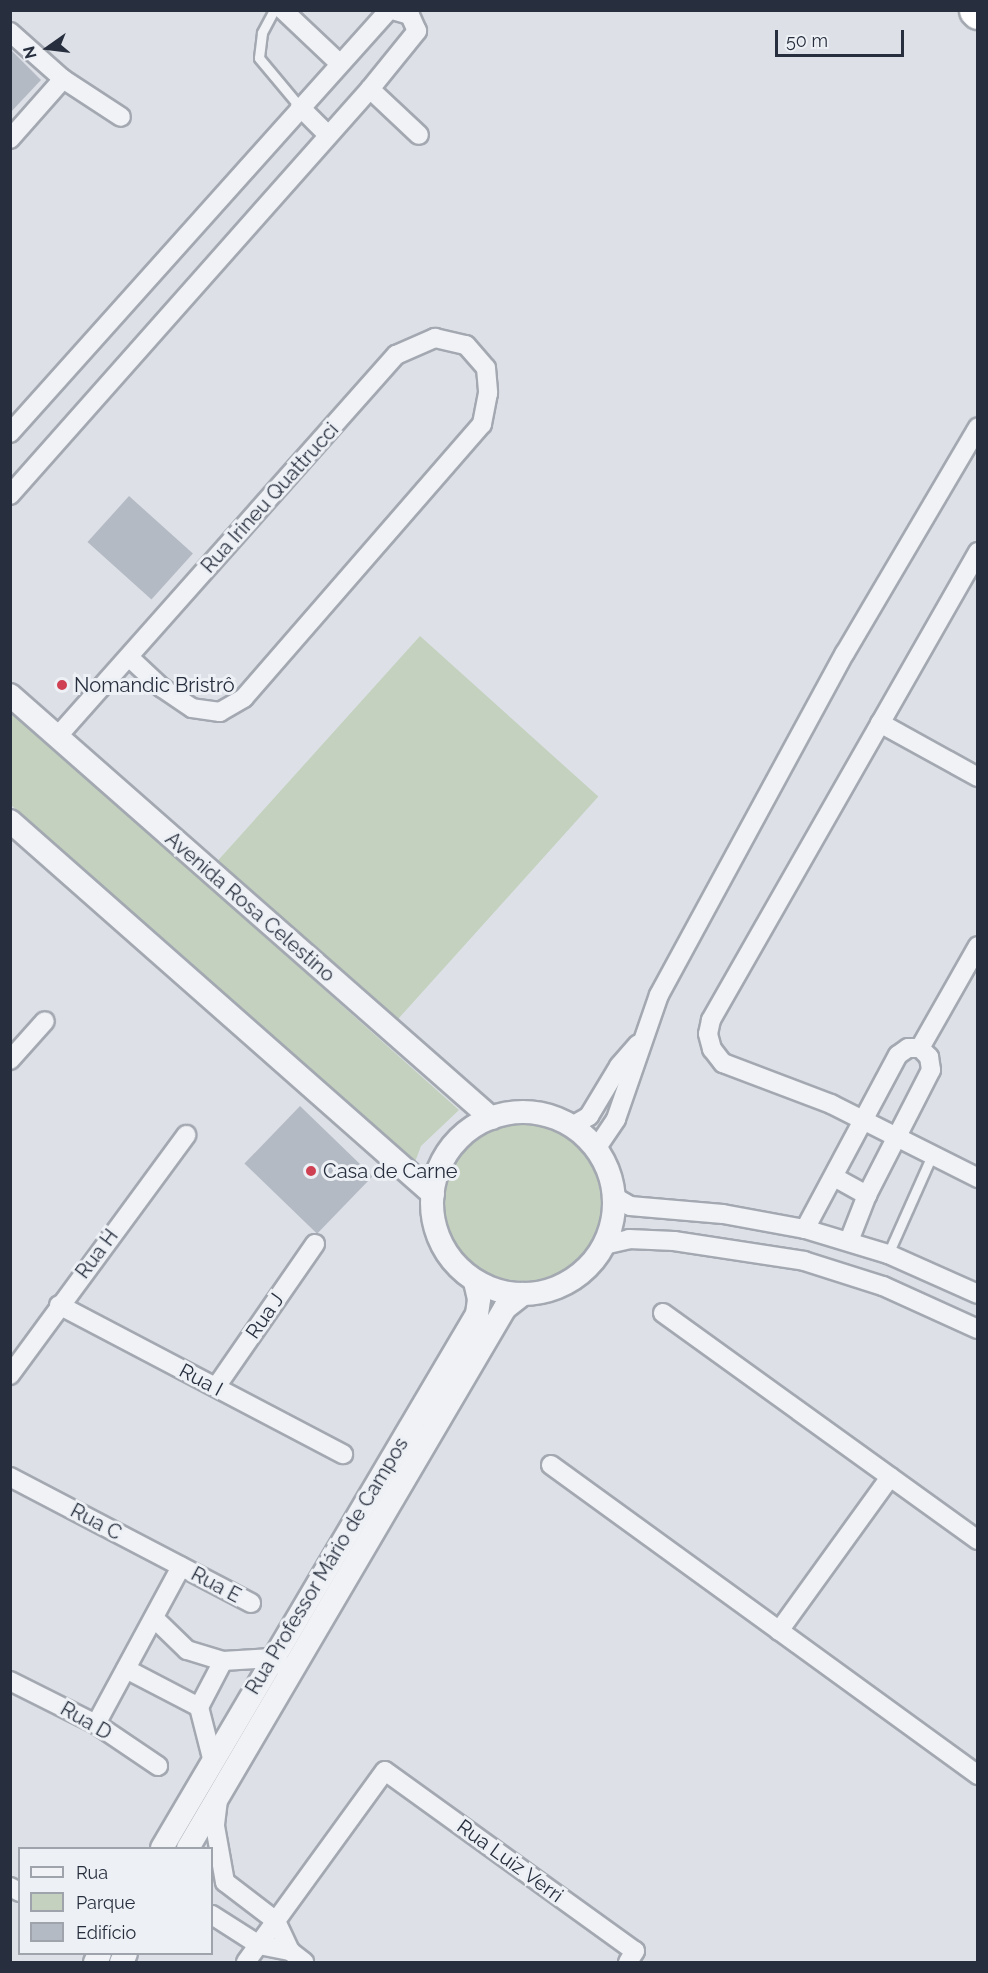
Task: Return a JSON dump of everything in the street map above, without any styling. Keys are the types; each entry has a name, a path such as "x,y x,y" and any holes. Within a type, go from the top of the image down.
{"street":[{"path":"283,10 339,63"},
{"path":"10,433 339,63 390,10 410,15 417,30 370,89 327,134 10,495"},
{"path":"10,32 63,80 121,117"},
{"path":"10,139 63,80"},
{"path":"370,89 418,135"},
{"path":"300,107 327,134"},
{"name":"Rua Irineu Quattrucci","path":"57,737 396,355 435,338 466,345 486,368 488,393 482,423 244,698 220,712 192,708 162,688 129,657"},
{"path":"596,1149 620,1109 632,1079 639,1043 659,995 844,653 978,427"},
{"path":"978,552 711,1020 708,1035 712,1049 723,1063 862,1118 978,1178"},
{"name":"Avenida Rosa Celestino","path":"10,695 491,1118"},
{"path":"880,723 978,777"},
{"path":"10,821 433,1194"},
{"path":"920,1048 978,946"},
{"path":"10,1060 45,1021"},
{"path":"572,1126 588,1116 619,1066 639,1043"},
{"path":"805,1228 834,1177 862,1118 898,1055 908,1048 920,1048 929,1057 930,1070 867,1195 849,1241"},
{"path":"532,1113 572,1126 596,1149 608,1171 614,1196 614,1213 604,1245 590,1265 571,1281 556,1289 523,1294 506,1293 475,1281 451,1258 436,1228 433,1194 442,1162 451,1148 476,1125 491,1118 532,1113"},
{"name":"Rua H","path":"10,1375 59,1305 186,1135"},
{"path":"834,1177 867,1195"},
{"path":"614,1196 630,1206 723,1214 805,1228 888,1254 978,1294"},
{"path":"604,1245 629,1239 674,1240 763,1252 844,1272 922,1301 978,1329"},
{"name":"Rua J","path":"216,1388 315,1244"},
{"path":"922,1301 934,1273"},
{"name":"Rua Professor Mário de Campos","path":"163,1847 477,1314 479,1299 475,1281"},
{"name":"Rua Professor Mário de Campos","path":"189,1847 505,1308 523,1294"},
{"name":"Rua I","path":"59,1305 343,1454"},
{"path":"663,1313 978,1540"},
{"path":"551,1466 978,1775"},
{"name":"Rua C","path":"10,1477 181,1567"},
{"path":"779,1631 890,1477"},
{"path":"96,1724 181,1567"},
{"name":"Rua E","path":"181,1567 251,1604"},
{"path":"154,1617 187,1650 223,1661 272,1658 291,1672"},
{"path":"213,1762 199,1707 223,1661"},
{"path":"126,1669 199,1707"},
{"name":"Rua D","path":"10,1681 96,1724 158,1766"},
{"name":"Rua Luiz Verri","path":"276,1922 385,1771 631,1957"},
{"path":"218,1797 215,1826 225,1882 276,1922 297,1957"},
{"path":"213,1916 259,1945 297,1957"},
{"path":"246,1962 276,1922"}],"lane":[{"path":"274,10 261,33 260,58 300,107"},
{"path":"888,1254 933,1153"}],"green space":[{"path":"420,636 598,797 394,1023 216,863"},
{"path":"10,709 459,1110 421,1146 412,1170 11,805"},
{"path":"523,1125 553,1131 578,1148 595,1173 601,1203 595,1233 578,1258 553,1275 523,1281 493,1275 468,1258 451,1233 445,1203 451,1173 468,1148 493,1131"}],"building":[{"path":"10,49 41,80 10,113"},
{"path":"129,496 193,554 151,600 88,542"},
{"name":"Casa de Carne","path":"300,1106 373,1176 317,1234 244,1164"}],"place":[{"name":"Nomandic Bristrô","path":"62,685"},
{"name":"Casa de Carne","path":"311,1171"}]}
